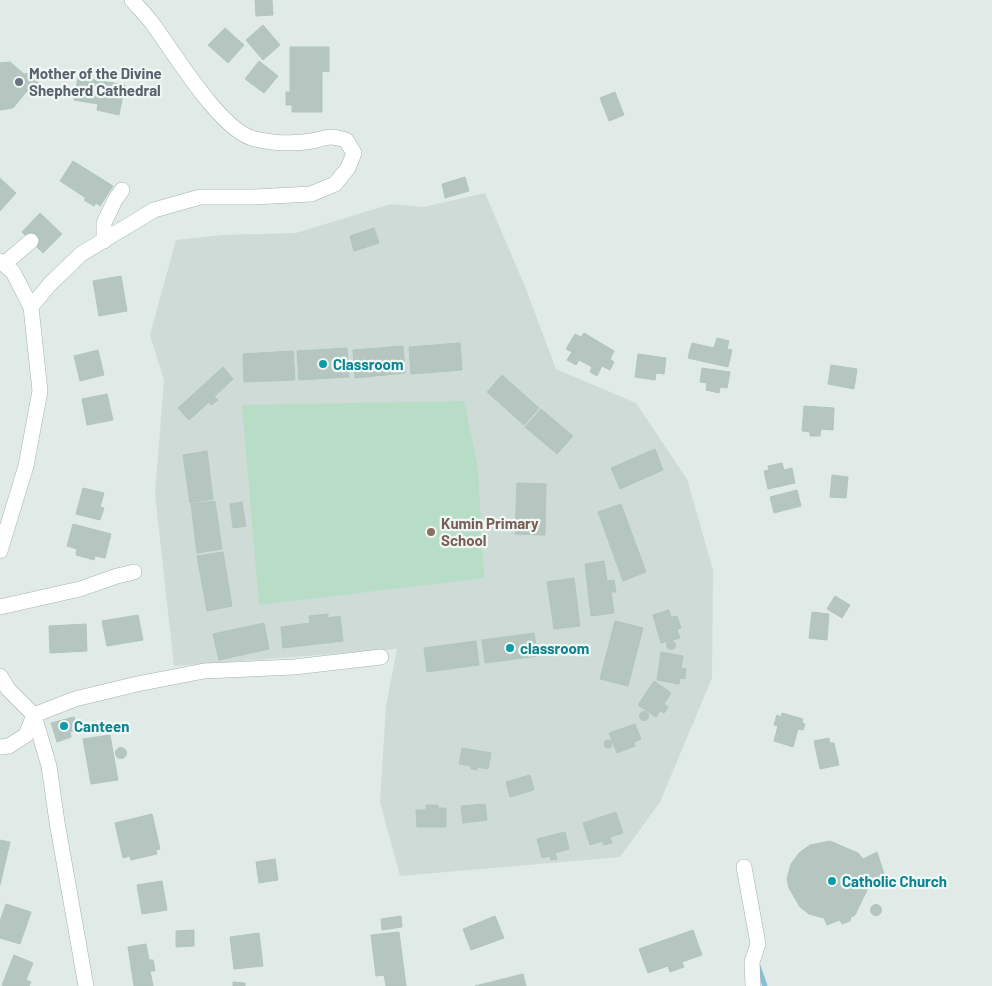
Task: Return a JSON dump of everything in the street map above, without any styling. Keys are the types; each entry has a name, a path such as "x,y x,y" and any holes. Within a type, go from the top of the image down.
{"street":[{"path":"31,307 50,284 81,254 154,210 200,197 311,194 335,184 348,168 354,153 346,140 332,137 312,141 275,142 253,139 239,131 223,118 210,103 185,71 152,22 132,0"},
{"path":"104,241 104,223 122,190"},
{"path":"0,551 26,466 40,391 31,307 13,272 2,263 31,241"},
{"path":"0,607 80,589 134,572"},
{"path":"0,748 9,746 26,735 34,716 76,699 137,684 204,672 294,667 381,658"},
{"path":"0,676 8,689 34,716 49,766 86,986"},
{"path":"744,867 758,944 752,962 752,985"}],"shaded area":[{"name":"Kumin Primary School","path":"485,193 526,289 556,369 636,403 687,479 713,570 712,678 660,802 620,857 400,876 380,802 386,706 397,649 174,666 155,494 164,380 150,335 176,240 223,235 296,233 391,204 424,207"}],"green space":[{"path":"464,401 478,468 484,578 259,605 242,405"}],"building":[{"path":"255,0 272,0 273,15 256,16"},
{"path":"263,25 280,45 263,60 246,40"},
{"path":"225,28 244,45 228,63 208,45"},
{"path":"290,47 329,47 329,72 322,71 322,112 292,112 292,105 286,105 286,92 290,92"},
{"path":"259,61 278,76 264,93 245,79"},
{"name":"Mother of the Divine Shepherd Cathedral","path":"10,62 24,74 37,72 38,90 27,91 13,108 0,110 0,63"},
{"path":"78,77 125,85 119,115 97,110 98,104 74,100"},
{"path":"615,92 624,115 609,121 600,98"},
{"path":"73,161 113,186 100,206 96,203 94,206 84,200 86,198 60,181"},
{"path":"465,177 469,191 445,198 442,184"},
{"path":"0,178 16,193 0,211"},
{"path":"40,213 62,234 43,253 22,232"},
{"path":"374,228 379,243 354,251 350,236"},
{"path":"121,276 127,311 99,316 93,281"},
{"path":"584,333 614,351 610,359 614,362 610,370 602,366 597,376 590,372 592,367 579,360 576,365 567,360 572,352 566,349 575,334 581,337"},
{"path":"717,338 729,341 727,349 732,350 728,367 688,358 692,343 714,348"},
{"path":"460,343 462,370 411,374 409,347"},
{"path":"403,346 405,373 355,378 353,350"},
{"name":"Classroom","path":"347,348 349,377 299,380 297,351"},
{"path":"98,350 104,375 80,381 74,356"},
{"path":"293,351 295,380 244,382 243,354"},
{"path":"638,354 666,358 664,374 656,373 655,380 635,377"},
{"path":"831,365 857,369 854,389 828,384"},
{"path":"223,367 233,379 214,397 218,400 211,405 209,402 189,420 178,408"},
{"path":"702,368 730,372 727,388 720,387 719,393 706,390 707,383 700,382"},
{"path":"502,375 539,408 524,425 487,392"},
{"path":"107,394 113,420 87,425 82,399"},
{"path":"804,406 834,408 833,430 821,429 820,436 810,436 810,432 802,431"},
{"path":"541,409 573,436 557,454 525,427"},
{"path":"655,449 663,470 620,489 611,468"},
{"path":"207,451 213,499 190,503 183,455"},
{"path":"782,463 784,470 792,468 795,483 768,489 764,471 769,470 768,466"},
{"path":"832,475 848,477 846,498 830,497"},
{"path":"517,483 546,484 545,535 515,534"},
{"path":"83,488 104,493 100,507 104,508 100,520 76,514"},
{"path":"797,490 801,506 774,513 770,497"},
{"path":"215,501 222,549 197,553 191,504"},
{"path":"242,502 246,526 233,528 230,504"},
{"path":"621,504 646,572 623,581 598,512"},
{"path":"73,524 111,534 105,558 95,556 94,560 76,555 77,549 67,546"},
{"path":"223,552 232,606 207,611 197,556"},
{"path":"604,561 607,581 614,580 616,592 611,592 614,613 591,616 585,564"},
{"path":"574,578 580,626 554,629 547,582"},
{"path":"835,596 850,605 842,618 827,609"},
{"path":"669,610 671,617 677,616 681,628 677,629 680,638 661,643 653,615"},
{"path":"812,612 829,614 827,640 809,638"},
{"path":"328,614 328,618 340,616 343,641 283,648 281,627 310,623 309,616"},
{"path":"138,615 143,640 107,646 102,621"},
{"path":"615,621 643,628 628,686 600,679"},
{"path":"264,623 269,649 219,660 213,634"},
{"path":"86,624 87,651 50,653 49,626"},
{"name":"classroom","path":"534,633 538,656 485,663 482,640"},
{"name":"Classroom","path":"476,641 479,665 427,672 424,648"},
{"path":"671,641 675,645 671,649 667,645"},
{"path":"661,652 683,656 681,668 686,669 685,679 680,678 679,684 657,680"},
{"path":"654,681 671,693 664,704 668,707 664,713 660,711 656,717 638,705"},
{"path":"644,712 648,716 644,720 640,716"},
{"path":"782,713 803,719 802,723 805,724 803,730 798,729 793,747 774,741 778,726 774,725 777,715 781,717"},
{"name":"Canteen","path":"74,717 78,729 70,732 71,737 57,742 51,723"},
{"path":"635,724 641,739 634,742 635,746 617,753 609,733"},
{"path":"110,735 118,780 91,784 83,739"},
{"path":"829,738 830,743 834,743 839,765 820,769 814,741"},
{"path":"608,740 612,744 608,748 604,744"},
{"path":"119,748 123,748 126,753 125,757 119,758 116,755 116,751"},
{"path":"462,748 491,753 488,769 477,767 477,770 471,769 471,766 459,764"},
{"path":"530,775 534,790 510,797 506,782"},
{"path":"485,804 487,820 463,823 461,806"},
{"path":"426,805 438,805 438,808 446,808 446,827 417,827 416,810 426,810"},
{"path":"616,812 623,833 610,837 612,843 604,845 602,841 590,845 583,823"},
{"path":"152,814 160,849 156,850 157,854 131,860 130,856 123,858 115,823"},
{"path":"565,832 569,849 555,853 557,859 551,860 550,856 542,858 537,839"},
{"path":"0,840 10,842 0,885"},
{"name":"Catholic Church","path":"830,841 858,853 863,859 877,852 885,877 870,884 855,915 851,917 850,921 842,924 840,920 827,925 824,918 809,914 800,907 789,888 787,879 791,864 799,853 810,845"},
{"path":"275,859 278,880 259,883 256,862"},
{"path":"162,881 167,910 142,914 137,885"},
{"path":"6,904 31,912 20,944 0,938 0,921"},
{"path":"876,904 882,910 876,916 870,910"},
{"path":"401,916 402,927 382,930 381,919"},
{"path":"495,916 504,938 471,950 463,929"},
{"path":"194,930 194,946 176,947 176,931"},
{"path":"693,930 702,955 682,962 684,967 670,972 668,966 648,973 639,949"},
{"path":"399,932 406,986 386,986 384,975 376,976 371,935"},
{"path":"259,933 263,966 234,969 230,937"},
{"path":"146,944 149,960 153,960 155,971 150,971 153,986 134,986 128,947"},
{"path":"14,955 33,963 26,980 31,982 29,986 2,985"},
{"path":"523,974 526,986 475,986"},
{"path":"233,982 245,983 245,986 233,986"}],"waterway":[{"path":"758,966 765,986"}],"place":[{"name":"Mother of the Divine Shepherd Cathedral","path":"19,82"},
{"name":"Classroom","path":"323,364"},
{"name":"Kumin Primary School","path":"431,532"},
{"name":"classroom","path":"510,648"},
{"name":"Canteen","path":"64,726"},
{"name":"Catholic Church","path":"832,881"}]}
